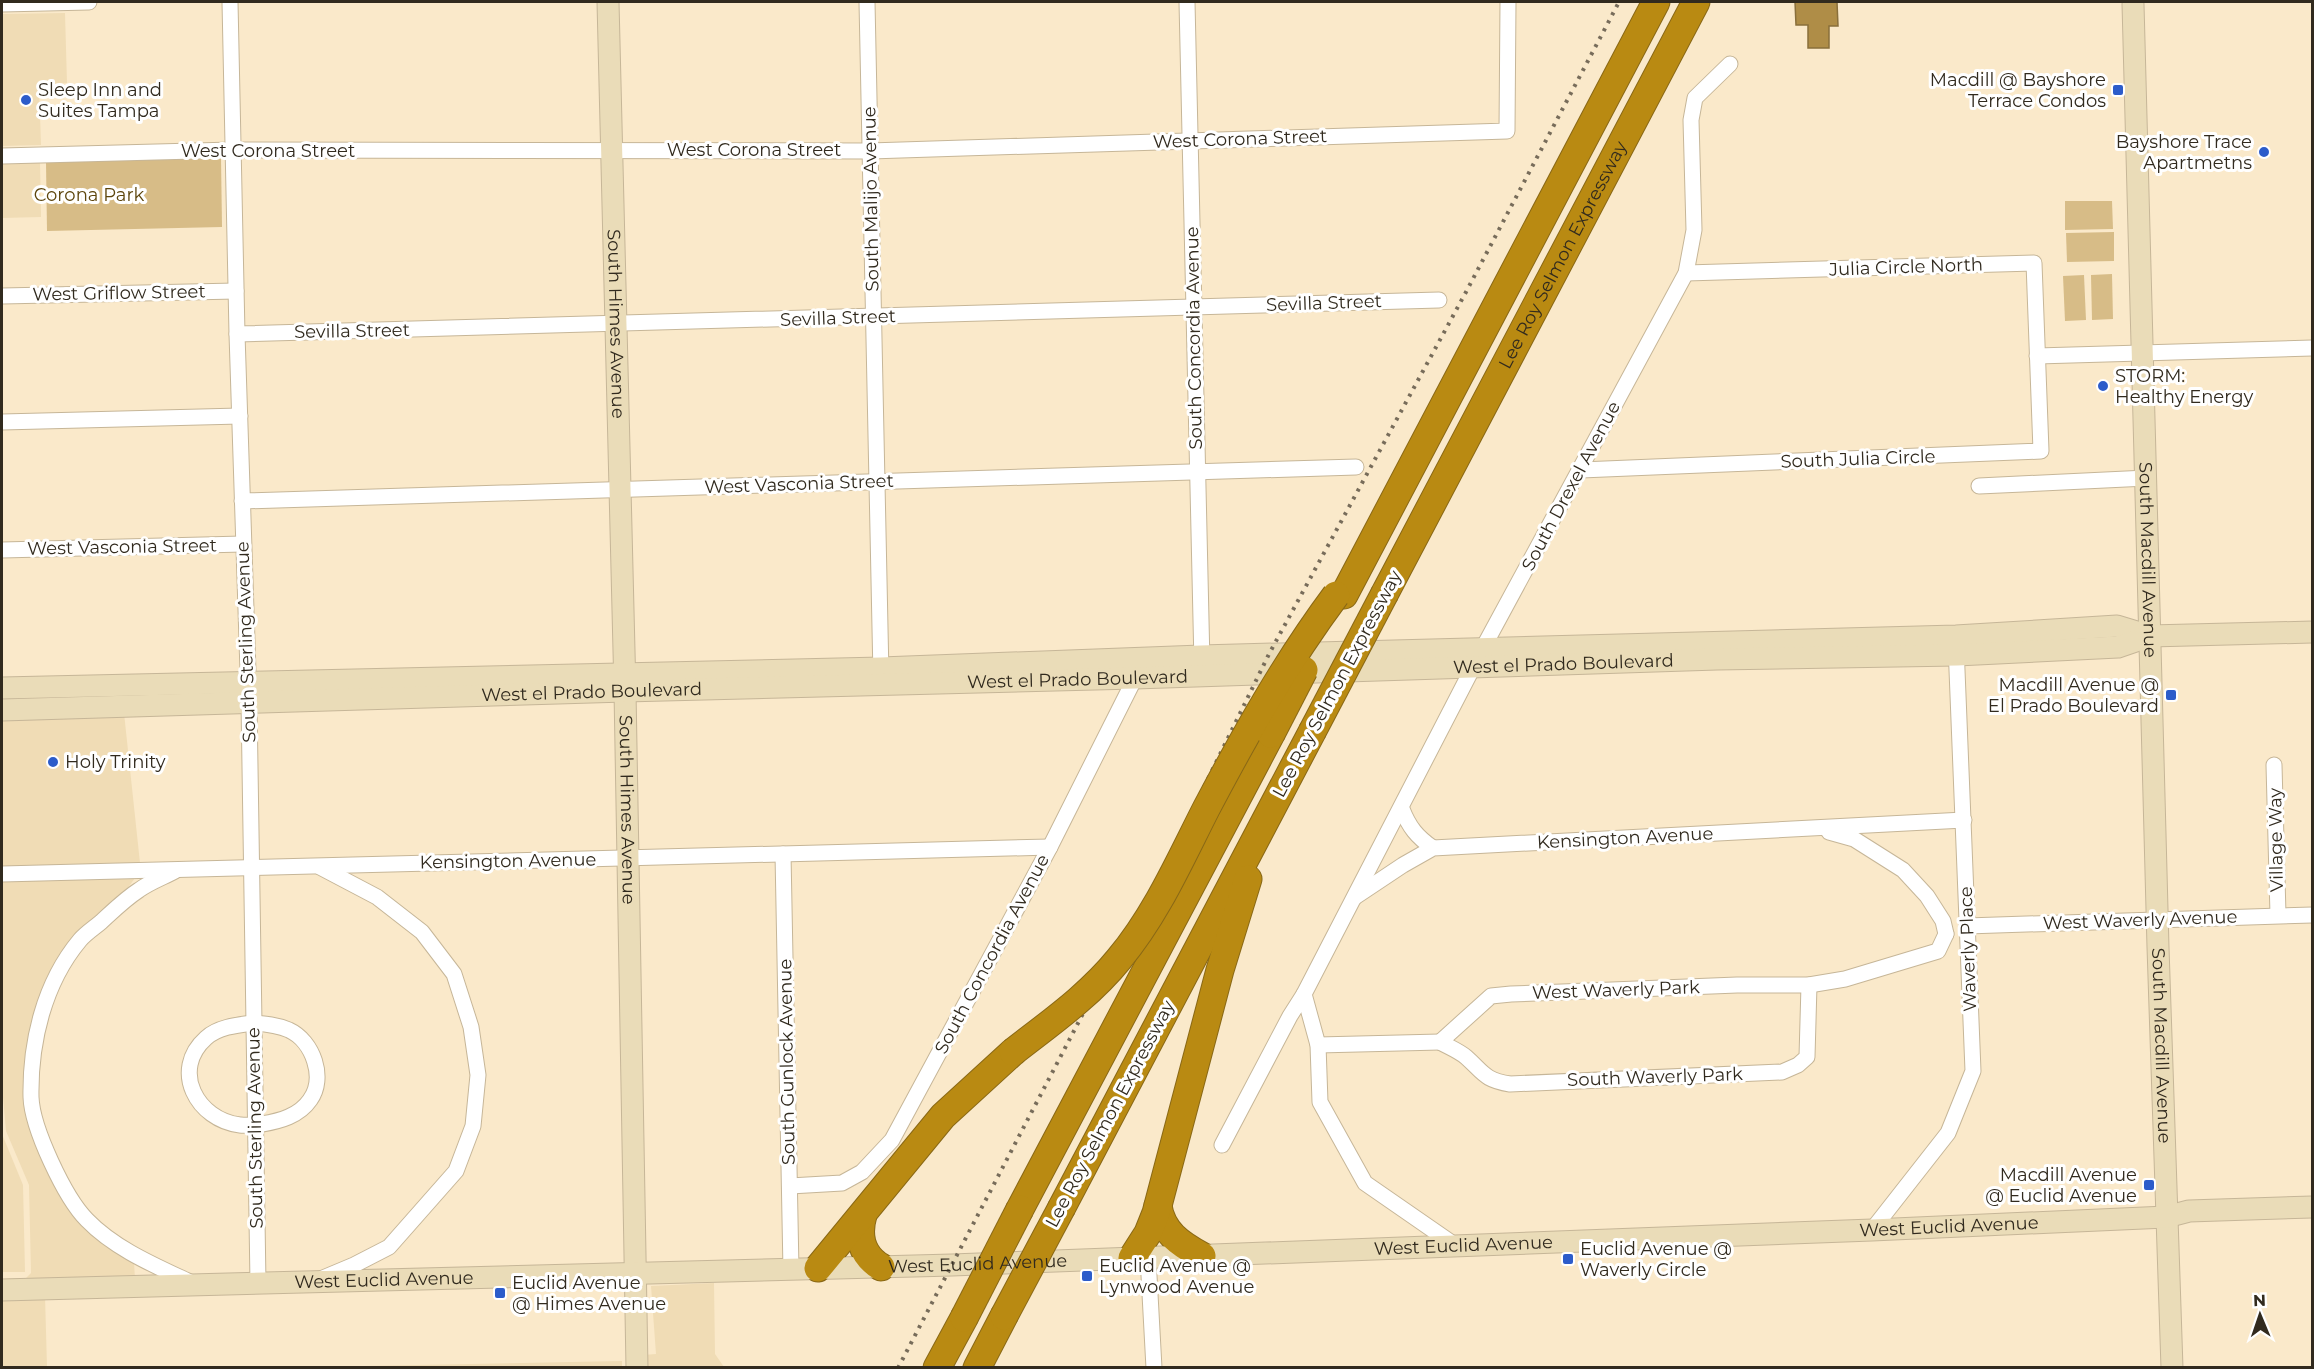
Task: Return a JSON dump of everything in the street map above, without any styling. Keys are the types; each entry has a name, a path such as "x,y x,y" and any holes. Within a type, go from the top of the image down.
{"highway":[{"name":"Lee Roy Selmon Expressway","path":"938,1368 1271,734 1344,590 1656,2"},
{"name":"Lee Roy Selmon Expressway","path":"977,1368 1696,2"},
{"path":"818,1268 943,1116 1013,1052 1095,986 1121,957 1137,936 1164,889 1245,736 1303,641 1344,590"},
{"path":"1140,1258 1158,1206 1220,970 1266,818"},
{"path":"1158,1206 1161,1220 1168,1232 1180,1243 1202,1256"},
{"path":"863,1215 862,1247 881,1267"}],"street":[{"path":"2,4 89,2"},
{"name":"South Sterling Avenue","path":"230,2 248,692 258,1283"},
{"name":"South Himes Avenue","path":"609,2 625,682 637,1368"},
{"name":"South Malijo Avenue","path":"867,2 881,676"},
{"name":"South Concordia Avenue","path":"1187,2 1202,666"},
{"name":"West Corona Street","path":"2,156 233,150 870,151 1507,131 1508,2"},
{"name":"South Macdill Avenue","path":"2133,4 2157,920 2172,1368"},
{"name":"South Drexel Avenue","path":"1304,994 1402,809 1483,648 1686,273 1694,230 1691,120 1695,98 1730,64"},
{"name":"Julia Circle North","path":"1686,273 2034,263 2037,356"},
{"name":"West Griflow Street","path":"2,296 236,291"},
{"name":"Sevilla Street","path":"237,334 1439,300"},
{"path":"2037,356 2313,348"},
{"name":"South Julia Circle","path":"1581,470 2041,451 2037,356"},
{"path":"2,422 240,416"},
{"name":"West Vasconia Street","path":"242,501 1356,467"},
{"path":"1979,486 2146,478"},
{"name":"West Vasconia Street","path":"2,550 243,544"},
{"name":"West el Prado Boulevard","path":"2,710 102,697 1138,669 1483,648 1717,650 1956,646 2117,626 2150,636 2313,632"},
{"name":"Waverly Place","path":"1872,1230 1948,1133 1973,1071 1956,646"},
{"name":"West el Prado Boulevard","path":"1202,666 1473,668 1717,650"},
{"name":"South Concordia Avenue","path":"790,1186 842,1183 862,1172 892,1140 1050,847 1138,669"},
{"name":"West el Prado Boulevard","path":"2,688 102,697"},
{"name":"Village Way","path":"2274,765 2278,915"},
{"path":"1402,809 1408,825 1418,838 1433,848"},
{"name":"Kensington Avenue","path":"1353,899 1433,848 1964,820"},
{"name":"Kensington Avenue","path":"1816,828 1854,838 1903,870 1927,896 1943,921 1946,934"},
{"name":"Kensington Avenue","path":"2,874 1050,847"},
{"name":"South Gunlock Avenue","path":"783,854 791,1270"},
{"path":"314,1282 389,1247 456,1171 473,1126 478,1075 471,1027 454,974 422,932 377,897 318,866"},
{"path":"178,869 139,890 80,940 52,982 38,1024 31,1100 43,1141 59,1178 71,1200 87,1220 122,1248 195,1284"},
{"name":"West Waverly Avenue","path":"1946,934 1968,930 2157,920 2313,915"},
{"path":"1809,985 1845,979 1898,965 1938,951 1946,934"},
{"name":"West Waverly Park","path":"1440,1042 1491,996 1737,985 1809,985"},
{"name":"South Waverly Park","path":"1440,1042 1465,1056 1481,1074 1493,1081 1509,1084 1782,1072 1798,1065 1807,1057 1809,985"},
{"path":"1304,994 1318,1045 1320,1101 1365,1183 1456,1246"},
{"path":"1222,1145 1290,1016 1304,994"},
{"path":"253,1023 270,1024 290,1031 306,1043 315,1060 316,1086 311,1099 289,1118 240,1125 220,1120 209,1114 194,1095 189,1071 196,1052 206,1038 225,1028 253,1023"},
{"path":"1318,1045 1440,1042"},
{"name":"West Euclid Avenue","path":"2,1290 791,1270 1202,1256 1872,1230 2166,1217 2189,1211 2313,1207"},
{"path":"1140,1258 1154,1368"}],"shaded area":[{"path":"1795,2 1837,2 1838,26 1829,26 1829,48 1808,48 1808,25 1796,25"},
{"path":"65,13 67,83 39,85 41,145 2,146 2,14"},
{"path":"40,162 41,217 2,218 2,163"},
{"path":"124,713 140,863 2,867 2,717"},
{"path":"135,878 124,893 75,935 47,980 32,1023 27,1061 53,1181 134,1262 135,1279 2,1282 2,1279 26,1278 31,1273 29,1185 6,1131 2,1086 2,881"},
{"path":"2,1134 23,1185 25,1272 2,1272"},
{"path":"714,1283 715,1354 724,1367 643,1367 643,1355 656,1354 651,1286"},
{"path":"45,1296 47,1367 2,1367 2,1297"},
{"path":"622,1361 622,1368 310,1367"}],"green space":[{"name":"Corona Park","path":"221,158 222,227 47,231 46,162"},
{"path":"2065,201 2112,201 2113,229 2065,230"},
{"path":"2114,232 2114,261 2067,262 2066,233"},
{"path":"2112,274 2113,319 2092,320 2091,275"},
{"path":"2084,275 2086,320 2065,321 2063,276"}],"railway":[{"path":"898,1368 1112,958 1163,871 1269,654 1466,292 1619,2"}],"place":[{"name":"Macdill @ Bayshore Terrace Condos","path":"2118,90"},
{"name":"Sleep Inn and Suites Tampa","path":"26,100"},
{"name":"Bayshore Trace Apartmetns","path":"2264,152"},
{"name":"STORM: Healthy Energy","path":"2103,386"},
{"name":"Macdill Avenue @ El Prado Boulevard","path":"2171,695"},
{"name":"Holy Trinity","path":"53,762"},
{"name":"Macdill Avenue @ Euclid Avenue","path":"2149,1185"},
{"name":"Euclid Avenue @ Waverly Circle","path":"1568,1259"},
{"name":"Euclid Avenue @ Lynwood Avenue","path":"1087,1276"},
{"name":"Euclid Avenue @ Himes Avenue","path":"500,1293"}]}
